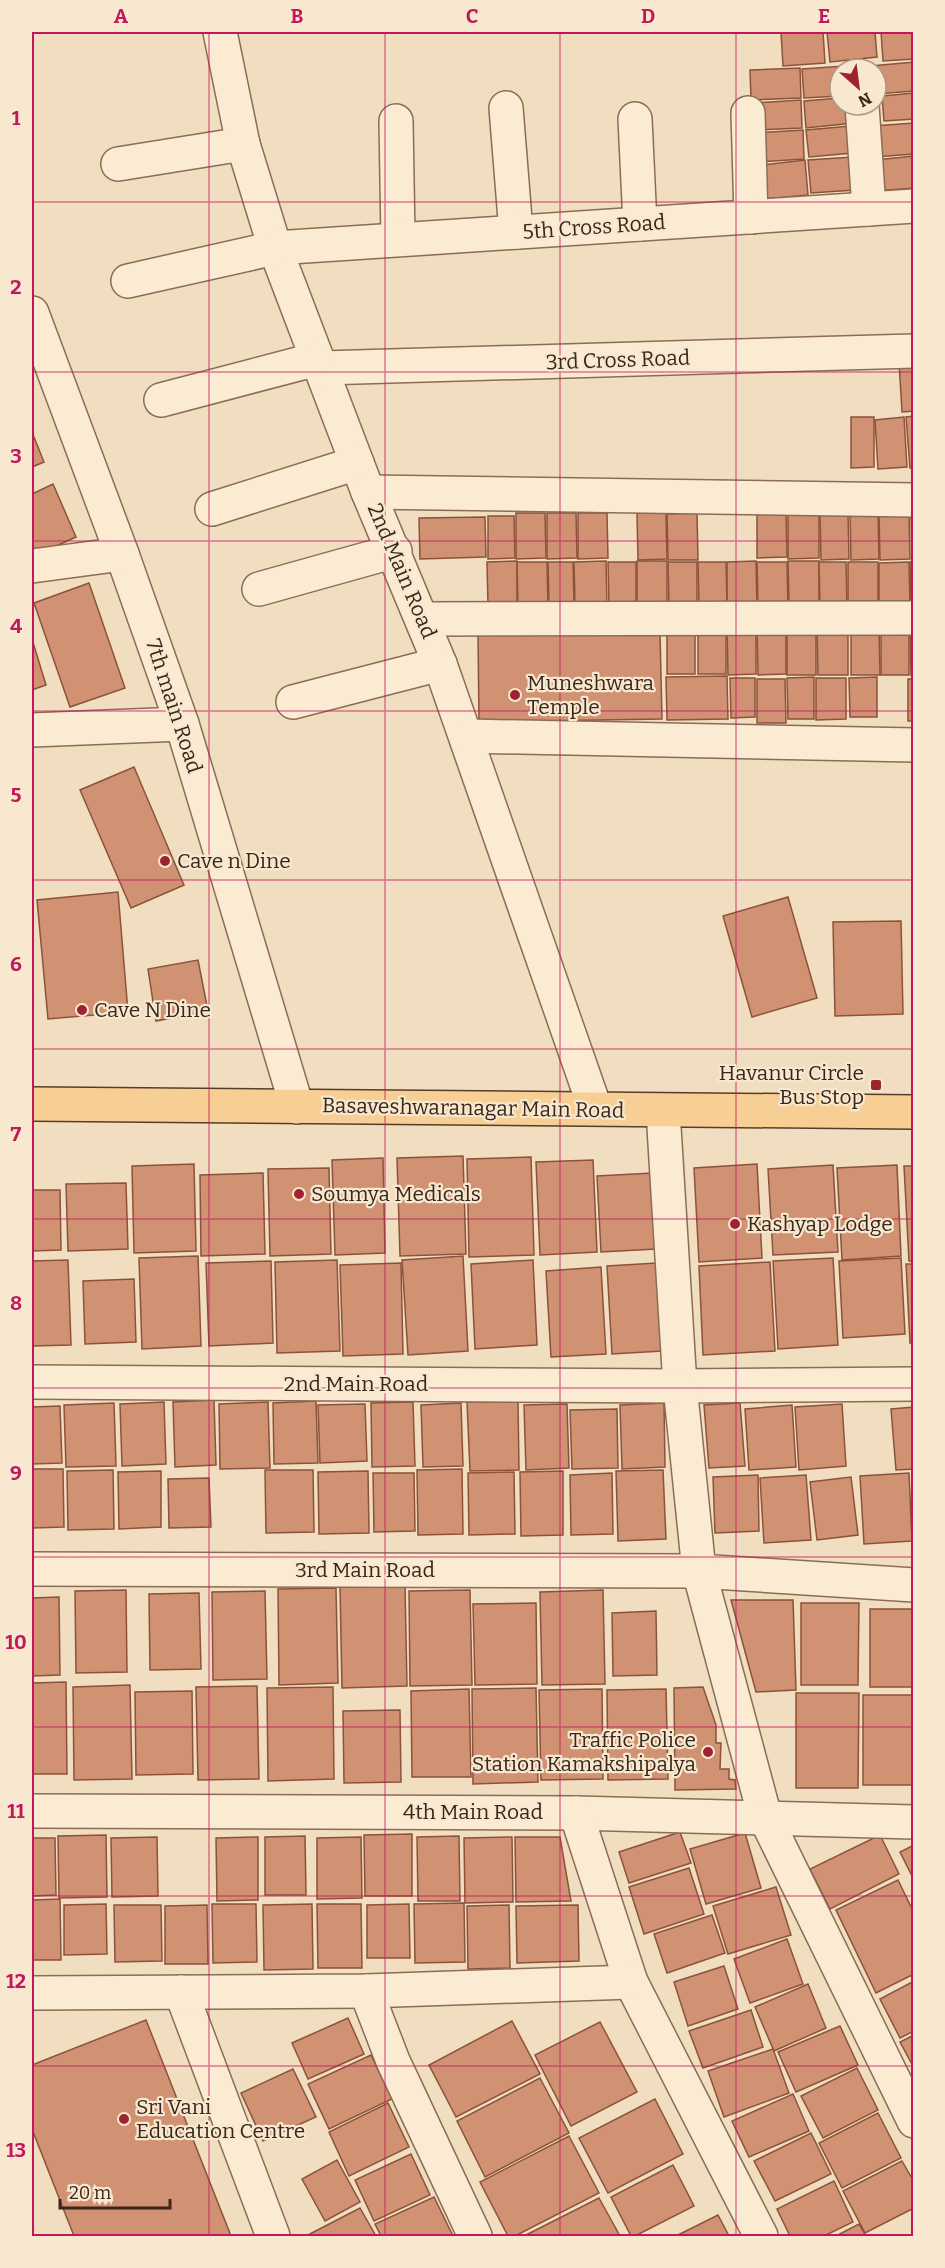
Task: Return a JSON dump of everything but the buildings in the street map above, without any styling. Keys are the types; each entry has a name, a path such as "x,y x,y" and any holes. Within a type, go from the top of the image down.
{"main road":[{"name":"Basaveshwaranagar Main Road","path":"32,1104 914,1112"}],"street":[{"name":"2nd Main Road","path":"220,32 243,144 274,248 363,477 440,664 595,1108"},
{"path":"506,108 516,232"},
{"path":"748,113 751,217"},
{"path":"863,117 869,209"},
{"path":"635,119 640,224"},
{"path":"396,121 399,240"},
{"path":"118,164 243,144"},
{"name":"5th Cross Road","path":"128,281 274,248 914,207"},
{"name":"7th main Road","path":"32,313 182,723 297,1107"},
{"name":"3rd Cross Road","path":"161,400 319,364 914,351"},
{"path":"212,509 363,477 914,500"},
{"path":"259,589 394,551"},
{"path":"32,566 122,554"},
{"path":"422,619 914,618"},
{"path":"293,702 440,664"},
{"name":"7th main Road","path":"32,730 182,723"},
{"path":"466,736 914,745"},
{"path":"663,1111 680,1386 699,1571 765,1817 914,2121"},
{"name":"2nd Main Road","path":"32,1382 680,1386 914,1384"},
{"name":"3rd Main Road","path":"32,1569 699,1571 914,1585"},
{"name":"4th Main Road","path":"32,1811 576,1813 914,1822"},
{"path":"576,1813 631,1982 761,2236"},
{"path":"32,1993 366,1991 631,1982"},
{"path":"366,1991 393,2061 475,2236"},
{"path":"181,1992 273,2236"}],"place":[{"name":"Muneshwara Temple","path":"515,695"},
{"name":"Cave n Dine","path":"165,861"},
{"name":"Cave N Dine","path":"82,1010"},
{"name":"Havanur Circle Bus Stop","path":"876,1085"},
{"name":"Soumya Medicals","path":"299,1194"},
{"name":"Kashyap Lodge","path":"735,1224"},
{"name":"Traffic Police Station Kamakshipalya","path":"708,1752"},
{"name":"Sri Vani Education Centre","path":"124,2119"}]}
